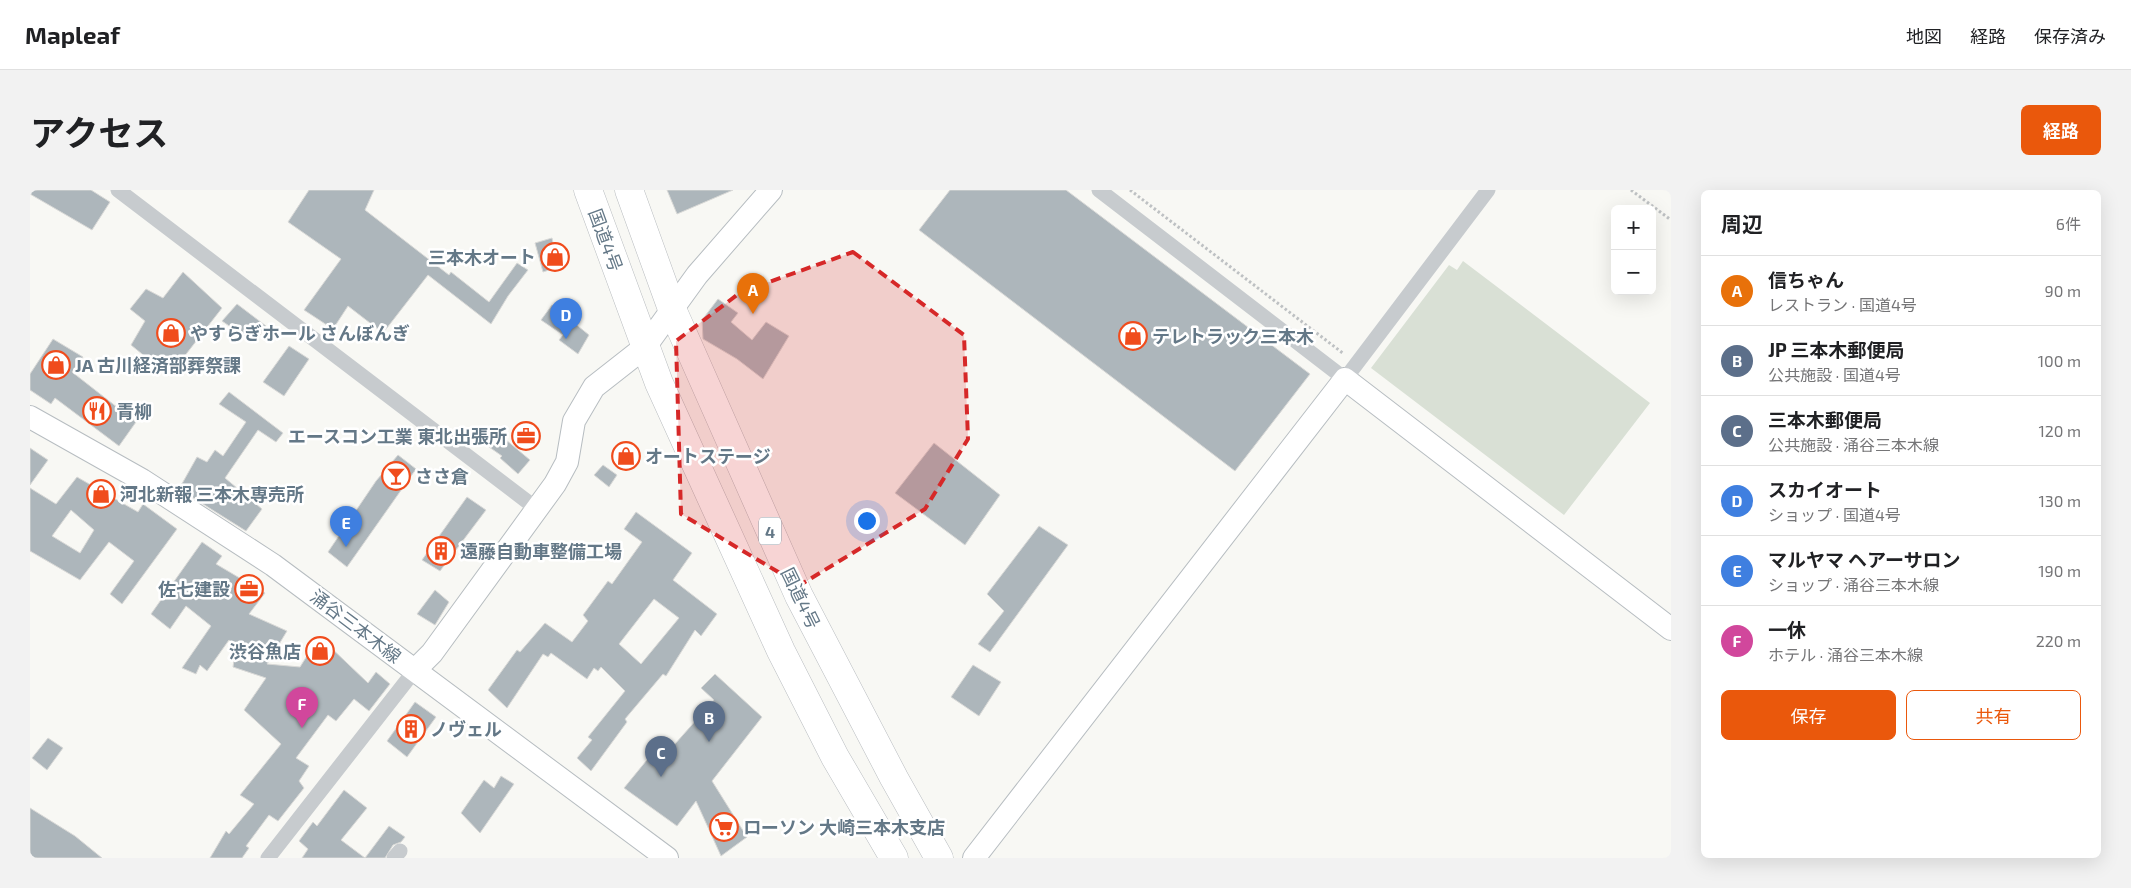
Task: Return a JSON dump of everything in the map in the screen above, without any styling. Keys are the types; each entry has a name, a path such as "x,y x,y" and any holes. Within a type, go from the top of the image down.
{"highway":[{"name":"国道4号","path":"588,190 645,347 781,651 835,757 894,858"},
{"name":"国道4号","path":"629,190 672,309 799,596 889,770 939,858"}],"street":[{"path":"118,190 537,509"},
{"path":"268,858 415,670 432,652 555,484 567,462 574,420 594,387 645,347 697,276 772,190"},
{"path":"1099,190 1671,629"},
{"path":"974,858 1345,379 1488,190"},
{"name":"涌谷三本木線","path":"30,417 200,515 333,608 667,858"}],"path":[{"path":"1631,190 1671,220"}],"highlighted area":[{"path":"853,252 964,335 968,439 925,509 800,585 681,514 676,341 741,292"}],"shaded area":[{"path":"1463,261 1650,403 1564,515 1371,368 1449,265 1457,270"}],"building":[{"path":"30,190 91,190 110,202 92,230 30,194"},
{"path":"309,190 374,190 365,210 449,275 451,272 489,302 517,263 528,270 508,296 491,324 428,275 383,333 348,306 333,329 304,310 341,259 288,222"},
{"path":"667,190 733,190 677,214"},
{"path":"950,190 1066,190 1310,374 1235,471 919,230"},
{"path":"552,238 558,267 543,272 535,243"},
{"name":"やすらぎホール さんぼんぎ","path":"183,272 222,308 169,376 131,345 145,321 130,309 146,289 163,298"},
{"path":"718,299 738,313 731,322 752,340 766,322 789,336 763,379 737,359 703,339 702,320"},
{"path":"237,304 266,326 254,343 222,321"},
{"path":"552,305 589,335 578,354 559,340 563,335 541,320"},
{"path":"53,339 83,357 72,372 136,422 119,446 55,398 51,404 30,390 30,374"},
{"path":"289,346 309,359 284,396 263,382"},
{"path":"229,392 283,433 276,442 258,430 225,478 262,509 246,531 179,489 197,457 207,462 215,450 223,456 246,422 219,404"},
{"path":"493,429 530,460 518,474 500,458 502,456 482,442"},
{"path":"934,443 1000,495 965,545 895,493"},
{"path":"30,448 48,460 30,485"},
{"path":"398,455 416,469 347,567 328,552 376,481"},
{"path":"603,465 617,475 609,487 594,475"},
{"path":"77,477 138,512 143,504 177,529 122,604 110,594 134,561 109,542 80,580 30,551 30,488 56,504","holes":["71,510 94,530 80,553 52,536"]},
{"path":"467,497 486,510 440,571 422,560"},
{"path":"636,512 692,553 673,580 717,614 701,636 695,630 666,676 663,674 625,719 627,722 591,771 577,758 592,740 588,737 625,691 601,667 598,671 594,668 587,679 551,653 548,657 543,654 507,708 488,690 517,650 520,652 545,623 572,642 588,621 583,615 608,581 612,584 642,542 624,529","holes":["654,599 679,618 641,664 619,644"]},
{"path":"1039,526 1068,545 990,652 978,644 1004,611 987,594"},
{"path":"202,542 222,556 216,564 265,593 249,614 287,631 267,664 300,667 317,640 324,646 326,643 368,683 376,672 390,684 369,711 354,699 336,721 328,715 296,758 309,766 299,781 304,788 278,821 269,815 246,846 249,848 242,858 210,858 226,831 229,834 254,804 240,795 281,744 244,710 266,678 233,667 234,660 255,662 229,640 207,671 200,665 196,674 182,668 211,626 186,606 170,629 151,614"},
{"path":"435,590 449,602 435,625 417,614"},
{"path":"973,665 1001,682 979,716 951,697"},
{"path":"715,674 762,717 712,781 747,837 721,856 696,801 677,826 624,788 651,755 659,762 714,700 701,688"},
{"name":"ノヴェル","path":"415,702 436,717 407,757 387,741"},
{"path":"48,738 63,748 47,770 32,758"},
{"path":"501,776 514,784 480,833 461,813 484,780 494,788"},
{"path":"344,790 367,808 341,840 365,858 302,858 308,849 299,841 313,822 317,826"},
{"path":"30,808 75,836 102,858 30,858"},
{"path":"389,826 405,837 401,842 393,845 385,858 365,858"}],"place":[{"name":"三本木オート","path":"555,257"},
{"name":"信ちゃん","path":"753,314"},
{"name":"やすらぎホール さんぼんぎ","path":"171,333"},
{"name":"テレトラック三本木","path":"1133,336"},
{"name":"スカイオート","path":"566,339"},
{"name":"JA 古川経済部葬祭課","path":"56,365"},
{"name":"青柳","path":"97,411"},
{"name":"エースコン工業 東北出張所","path":"526,436"},
{"name":"オートステージ","path":"626,456"},
{"name":"ささ倉","path":"396,476"},
{"name":"河北新報 三本木専売所","path":"101,494"},
{"name":"マルヤマ ヘアーサロン","path":"346,547"},
{"name":"遠藤自動車整備工場","path":"441,551"},
{"name":"佐七建設","path":"249,589"},
{"name":"渋谷魚店","path":"320,651"},
{"name":"一休","path":"302,728"},
{"name":"ノヴェル","path":"411,729"},
{"name":"JP 三本木郵便局","path":"709,742"},
{"name":"三本木郵便局","path":"661,777"},
{"name":"ローソン 大崎三本木支店","path":"724,827"}]}
